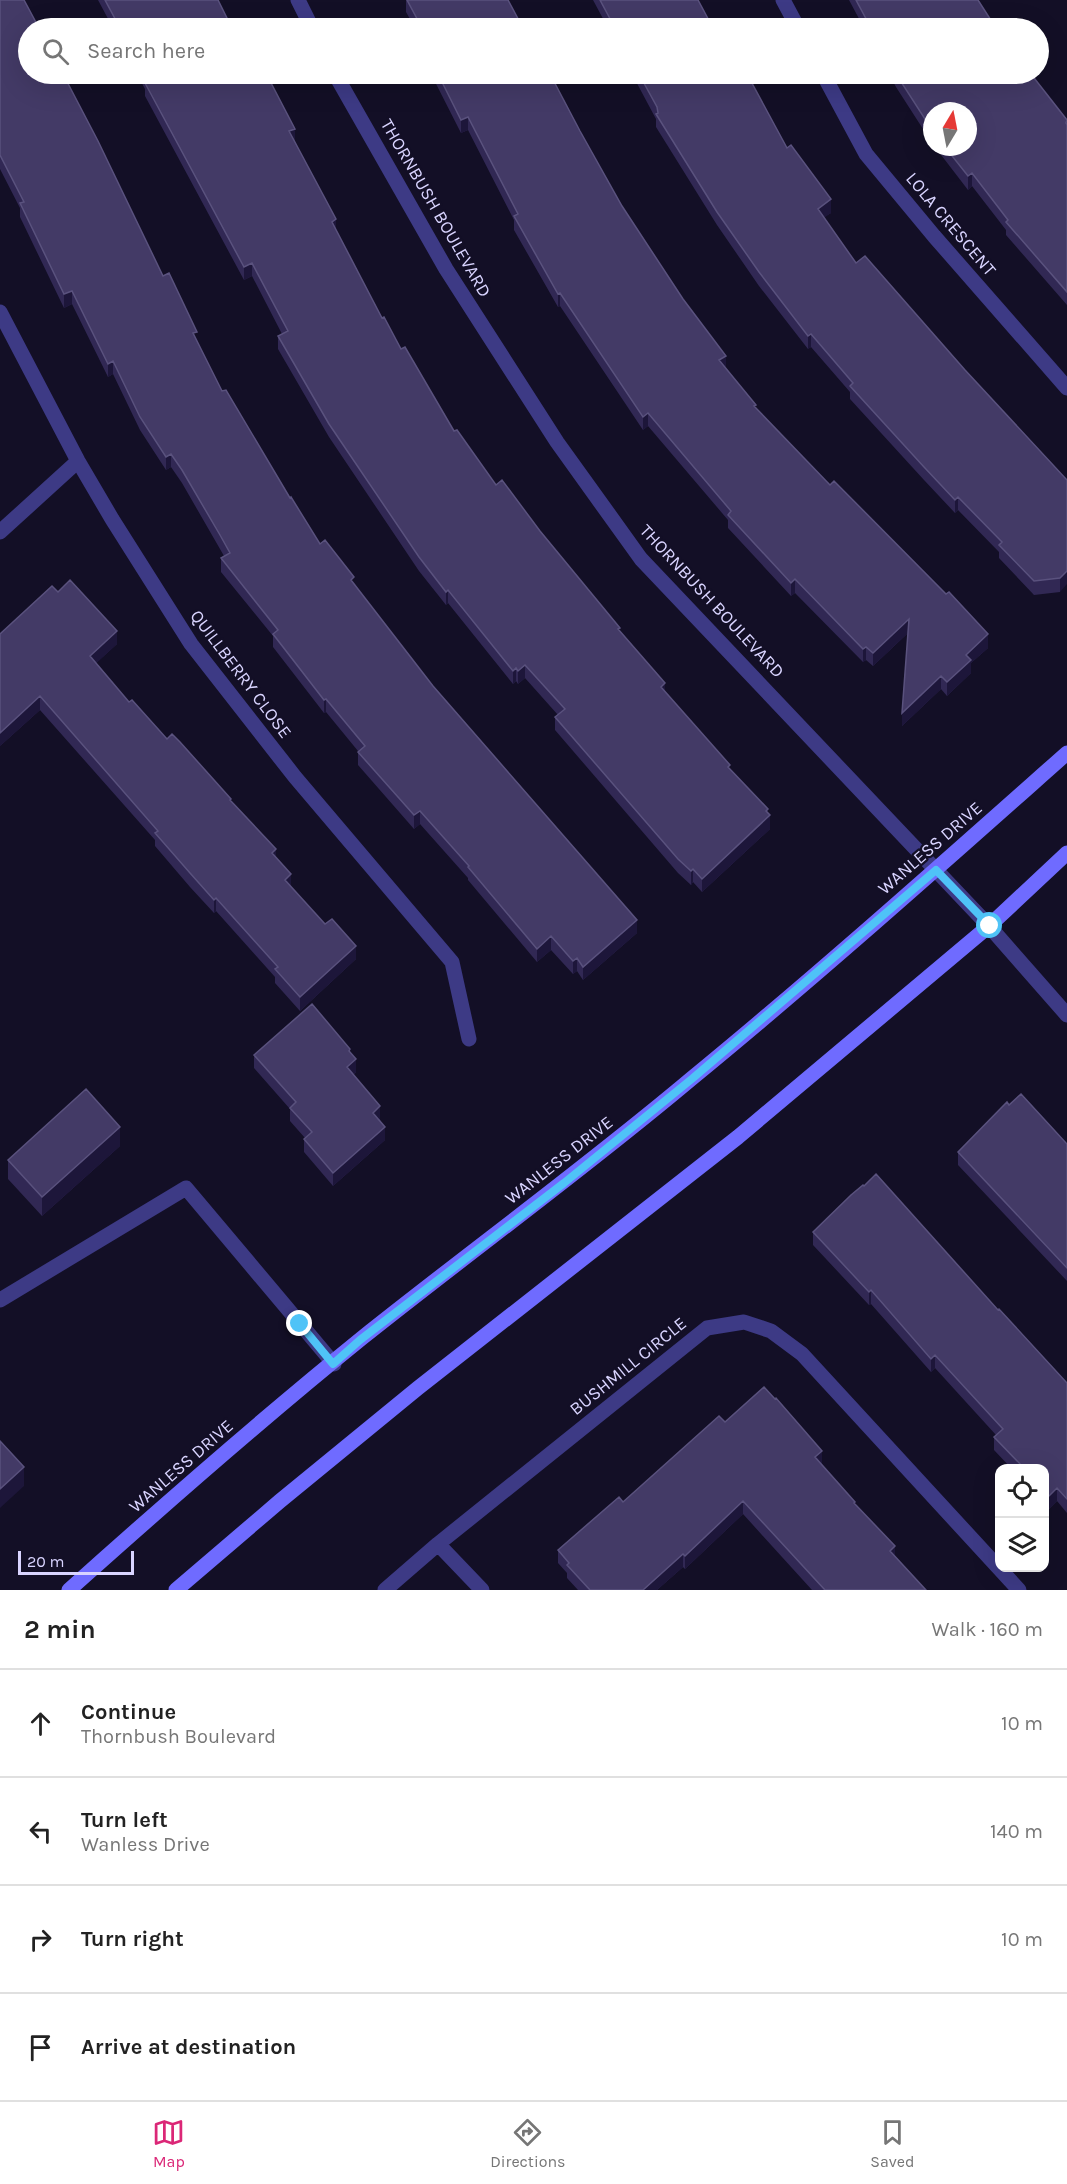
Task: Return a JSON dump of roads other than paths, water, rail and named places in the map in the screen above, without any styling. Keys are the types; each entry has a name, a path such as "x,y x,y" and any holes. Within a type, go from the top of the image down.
{"main road":[{"name":"WANLESS DRIVE","path":"69,1590 239,1441 360,1340 564,1183 684,1086 936,870 1067,753"},
{"path":"176,1590 418,1388 738,1137 990,926 1067,853"}],"street":[{"path":"298,0 307,18"},
{"path":"783,0 793,18"},
{"name":"THORNBUSH BOULEVARD","path":"341,84 446,269 557,442 641,559 990,926 1067,1015"},
{"name":"LOLA CRESCENT","path":"828,84 866,154 934,236 1067,388"},
{"name":"QUILLBERRY CLOSE","path":"0,312 78,461 191,644 295,777 452,962 469,1039"},
{"path":"0,532 78,461"},
{"path":"0,1300 186,1188 333,1364"},
{"name":"BUSHMILL CIRCLE","path":"385,1590 438,1544 707,1328 744,1322 771,1331 802,1354 1019,1590"},
{"path":"438,1544 482,1590"}]}
